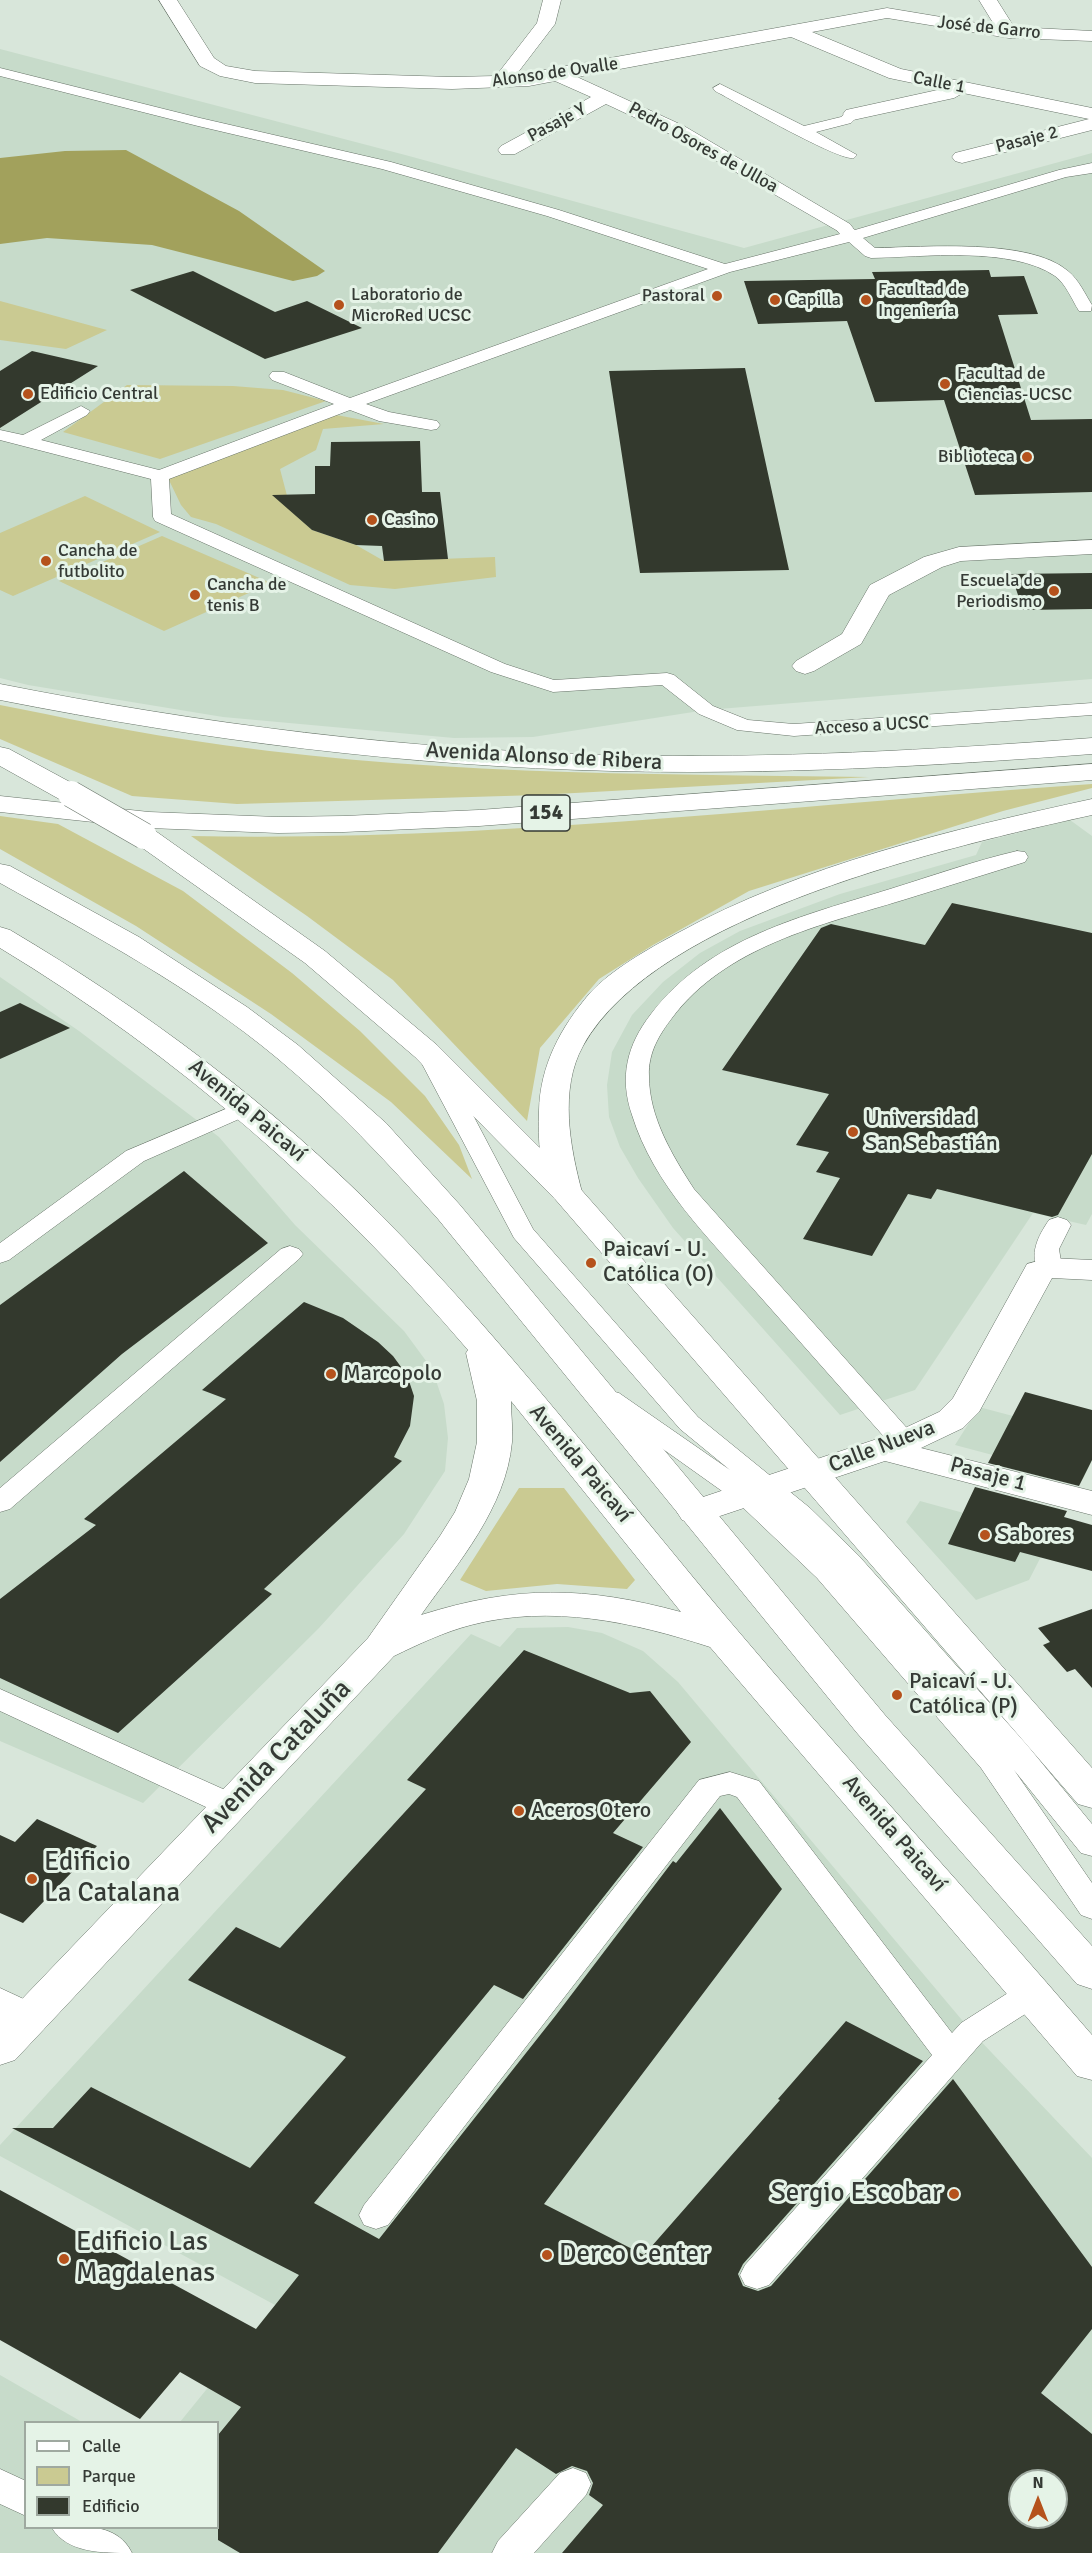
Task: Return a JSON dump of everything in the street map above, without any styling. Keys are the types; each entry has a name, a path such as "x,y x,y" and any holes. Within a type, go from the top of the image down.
{"main road":[{"name":"Alonso de Ovalle","path":"168,0 207,62 230,73 255,77 429,83 501,82 560,75 793,31 884,6"},
{"path":"501,82 546,24 552,0"},
{"path":"988,0 1009,33"},
{"name":"José de Garro","path":"884,6 963,27 1009,33 1092,36"},
{"name":"Calle 1","path":"793,31 884,70 1092,114"},
{"name":"Pedro Osores de Ulloa","path":"560,75 677,130 848,232"},
{"path":"853,114 967,88"},
{"name":"Pasaje Y","path":"508,150 607,96"},
{"name":"Pasaje 2","path":"962,157 1092,124"},
{"path":"805,666 852,639 879,590 933,562 959,554 1092,547"},
{"name":"Avenida Alonso de Ribera","path":"0,693 116,714 285,739 535,759 663,763 816,763 1092,746"},
{"path":"0,755 144,836 315,957 426,1050 566,1192 1092,1794"},
{"name":"Avenida Alonso de Ribera","path":"0,804 149,820 278,825 344,824 479,818 1092,772"},
{"path":"566,1192 557,1161 553,1130 554,1100 560,1072 569,1045 581,1024 614,986 638,967 696,933 795,891 925,848 1092,807"},
{"path":"0,872 75,912 183,977 244,1019 331,1089 409,1166 871,1724 1092,1973"},
{"name":"Avenida Paicaví","path":"0,936 89,989 182,1056 247,1107 368,1220 416,1270 577,1458 723,1638 1092,2064"},
{"path":"1040,1275 1092,1270"},
{"name":"Calle Nueva","path":"695,1512 893,1445 951,1420 967,1404 1040,1275"},
{"name":"Avenida Cataluña","path":"0,2049 14,2012 232,1806 381,1647 417,1591 462,1529 486,1486 493,1465 496,1427 492,1391 480,1346"},
{"name":"Pasaje 1","path":"893,1445 1092,1503"},
{"name":"Avenida Cataluña","path":"381,1647 411,1631 468,1612 551,1602 606,1606 664,1619 723,1638"}],"lane":[{"path":"0,72 198,122 386,165 553,213 724,268"},
{"path":"720,88 849,155"},
{"path":"802,131 842,121 853,114"},
{"path":"0,435 160,476 349,404 724,268 1064,172 1092,168"},
{"path":"848,232 871,254 981,253 1020,256 1061,273 1084,299"},
{"path":"278,376 385,417 430,425"},
{"path":"24,442 81,411"},
{"name":"Acceso a UCSC","path":"160,476 162,517 498,668 553,686 666,679 706,710 744,726 794,730 1092,710"},
{"path":"893,1445 690,1202 669,1171 650,1133 636,1082 638,1062 646,1038 678,993 704,972 735,954 816,920 1017,857"},
{"path":"426,1050 464,1118 496,1187 523,1233 668,1402 757,1492 992,1761 1092,1907"},
{"path":"0,1255 135,1156 247,1107"},
{"path":"1040,1275 1046,1250 1058,1226"},
{"path":"0,1503 290,1254"},
{"path":"592,1386 757,1492 800,1515 849,1563 1016,1752 1092,1845"},
{"path":"0,1699 232,1806"},
{"path":"376,2216 710,1788 730,1783 748,1789 951,2055"},
{"path":"757,2275 972,2032 1033,1994"},
{"path":"511,2553 573,2484"},
{"path":"0,2485 24,2499"},
{"path":"73,2529 114,2553"}],"shaded area":[{"path":"0,49 409,156 744,248 1092,153 1092,679 706,710 533,737 454,738 223,717 28,685 0,678"},
{"path":"126,150 239,211 325,271 317,276 293,281 152,245 47,238 0,244 0,158 65,151"},
{"name":"Universidad San Sebastián","path":"1070,820 1092,836 1092,1214 1086,1225 1033,1213 915,1390 840,1415 673,1228 638,1178 620,1147 609,1117 607,1085 612,1052 632,1015 663,982 700,953 740,931 840,894 976,855 982,842"},
{"path":"0,977 79,1031 219,1137 295,1225 404,1331 432,1369 444,1404 448,1438 445,1471 404,1534 319,1628 143,1803 0,1741"},
{"path":"979,1407 1092,1437 1092,1460 1083,1479 955,1445"},
{"path":"920,1501 1051,1537 1029,1580 976,1600 906,1522"},
{"path":"568,1627 602,1633 643,1651 678,1682 972,2032 1092,2158 1092,2553 0,2553 0,2375 80,2421 24,2421 24,2529 219,2529 219,2421 181,2421 275,2305 0,2156 0,2145 471,1634 500,1647 517,1628"}],"green space":[{"path":"0,301 107,330 66,349 0,340"},
{"path":"127,385 233,386 283,390 326,401 160,459 63,432"},
{"path":"331,414 384,424 323,429 316,450 280,469 291,511 312,530 356,545 384,561 495,557 496,577 395,589 350,585 216,524 191,517 181,505 168,478"},
{"name":"Cancha de futbolito","path":"85,496 160,532 13,596 0,590 0,533"},
{"path":"162,536 271,583 164,631 59,581"},
{"path":"0,705 182,739 353,760 611,773 869,777 538,795 237,804 132,796 0,739"},
{"path":"1092,784 1092,788 1003,811 749,891 653,945 599,979 540,1048 527,1121 393,980 307,916 191,836 304,836 529,828"},
{"path":"0,816 58,824 183,891 292,973 360,1031 425,1096 459,1145 472,1179 391,1102 271,1014 136,926 0,849"},
{"path":"519,1488 564,1488 635,1580 627,1589 557,1584 486,1591 460,1580"}],"building":[{"path":"989,270 991,277 1024,276 1038,314 998,315 1031,420 1092,419 1092,492 975,495 944,400 875,402 847,321 758,324 744,281 875,279 872,272"},
{"path":"193,271 275,312 307,301 362,328 265,359 130,290"},
{"name":"Edificio Central","path":"32,351 98,366 0,428 0,371"},
{"path":"745,368 789,570 640,573 609,371"},
{"name":"Casino","path":"420,441 422,492 440,492 448,559 384,561 382,546 356,545 312,530 272,495 315,494 315,466 330,466 331,442"},
{"name":"Escuela de Periodismo","path":"1092,573 1092,609 1023,610 1011,574"},
{"path":"952,903 1092,933 1092,1154 1058,1215 1052,1217 937,1189 931,1199 908,1194 872,1256 803,1239 840,1178 816,1172 829,1152 796,1145 829,1094 722,1070 821,928 831,924 925,945"},
{"path":"20,1003 70,1028 0,1059 0,1012"},
{"path":"184,1171 268,1243 122,1354 0,1462 0,1305"},
{"path":"304,1302 343,1318 378,1342 393,1356 407,1375 414,1396 410,1426 394,1457 402,1461 264,1589 272,1594 118,1733 0,1678 0,1599 96,1525 84,1519 226,1399 202,1390"},
{"path":"1025,1392 1092,1410 1092,1460 1079,1486 988,1463"},
{"path":"975,1487 1067,1511 1064,1517 1092,1525 1092,1571 1020,1552 1015,1562 948,1544"},
{"path":"1092,1609 1092,1688 1075,1669 1067,1672 1043,1645 1050,1642 1038,1628"},
{"path":"524,1650 630,1693 650,1691 691,1742 613,1833 643,1847 523,1999 494,1985 314,2203 379,2239 556,2015 673,1861 676,1863 720,1808 782,1889 544,2204 644,2255 846,2021 923,2061 743,2264 738,2274 743,2286 758,2291 771,2286 953,2079 1092,2267 1092,2329 1041,2393 1092,2434 1092,2553 562,2553 603,2505 589,2495 593,2483 587,2471 572,2466 556,2474 516,2448 438,2553 240,2553 218,2540 219,2434 241,2407 180,2372 140,2419 0,2340 0,2190 256,2329 299,2275 12,2128 53,2128 91,2087 250,2168 346,2057 188,1980 236,1927 280,1948 426,1789 407,1780"},
{"name":"Edificio La Catalana","path":"37,1819 97,1846 23,1923 0,1913 0,1835 15,1842"}],"place":[{"name":"Pastoral","path":"717,296"},
{"name":"Capilla","path":"775,300"},
{"name":"Facultad de Ingeniería","path":"866,300"},
{"name":"Laboratorio de MicroRed UCSC","path":"339,305"},
{"name":"Facultad de Ciencias-UCSC","path":"945,384"},
{"name":"Edificio Central","path":"28,394"},
{"name":"Biblioteca","path":"1027,457"},
{"name":"Casino","path":"372,520"},
{"name":"Cancha de futbolito","path":"46,561"},
{"name":"Escuela de Periodismo","path":"1054,591"},
{"name":"Cancha de tenis B","path":"195,595"},
{"name":"Universidad San Sebastián","path":"853,1132"},
{"name":"Paicaví - U. Católica (O)","path":"591,1263"},
{"name":"Marcopolo","path":"331,1374"},
{"name":"Sabores","path":"985,1535"},
{"name":"Paicaví - U. Católica (P)","path":"897,1695"},
{"name":"Aceros Otero","path":"519,1811"},
{"name":"Edificio La Catalana","path":"32,1879"},
{"name":"Sergio Escobar","path":"954,2194"},
{"name":"Derco Center","path":"547,2255"},
{"name":"Edificio Las Magdalenas","path":"64,2259"}]}
